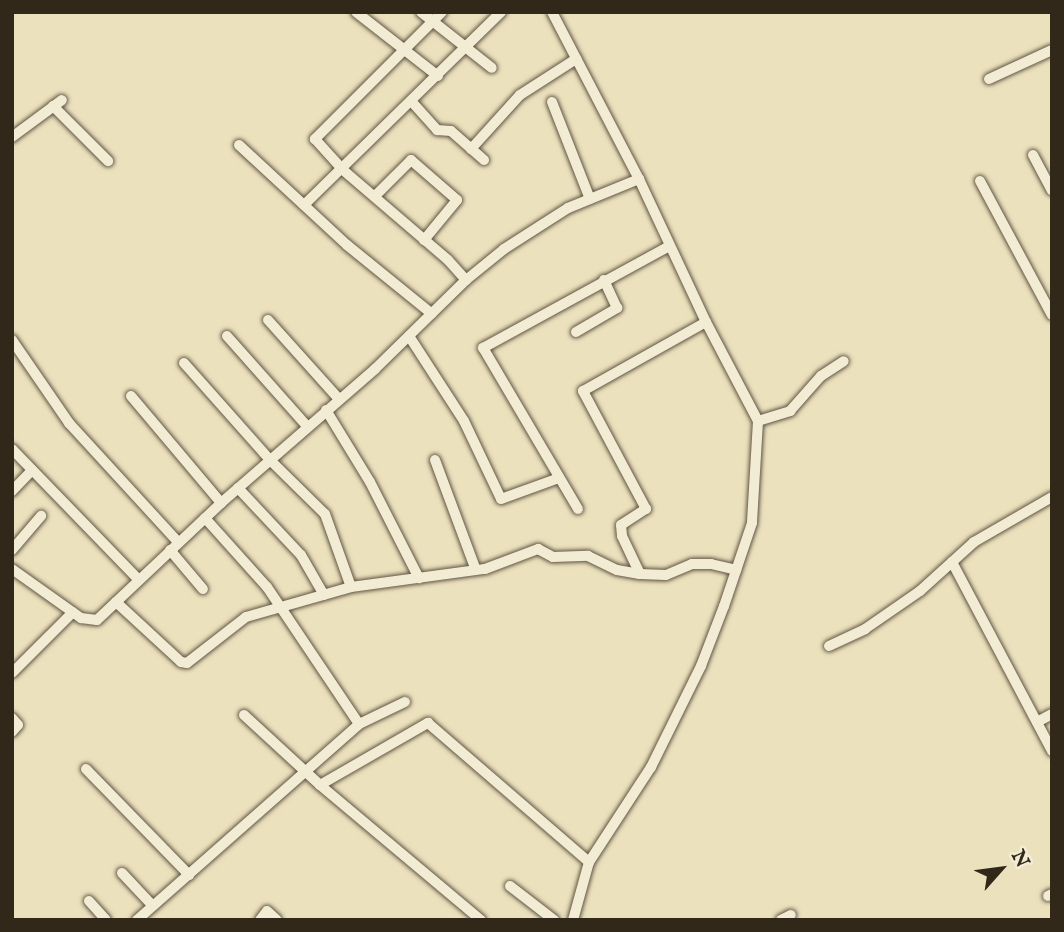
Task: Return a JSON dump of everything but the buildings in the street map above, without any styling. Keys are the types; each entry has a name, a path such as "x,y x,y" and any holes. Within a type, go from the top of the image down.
{"street":[{"path":"356,12 438,76"},
{"path":"421,12 492,68"},
{"path":"442,12 315,139 343,170 448,260 466,280"},
{"path":"304,205 343,170 501,12"},
{"path":"552,12 639,179 706,322 758,421 752,523 701,666 651,767 589,862 573,920"},
{"path":"989,79 1052,50"},
{"path":"471,149 520,95 576,59"},
{"path":"412,102 436,130 451,131 484,160"},
{"path":"552,102 590,199"},
{"path":"13,134 57,103 108,161"},
{"path":"239,145 347,245 432,314"},
{"path":"1033,155 1052,190"},
{"path":"375,196 411,160 457,200 424,240"},
{"path":"12,569 73,612 89,621 97,620 221,503 409,336 466,280 504,249 568,208 639,179"},
{"path":"980,181 1052,314"},
{"path":"578,509 483,348 669,246"},
{"path":"576,332 617,308 604,280"},
{"path":"268,320 339,399"},
{"path":"640,574 622,536 621,525 646,509 583,391 706,322"},
{"path":"227,336 307,426"},
{"path":"409,336 464,421 501,499 559,478"},
{"path":"12,340 75,431 174,546 203,589"},
{"path":"758,421 790,411 821,376 844,361"},
{"path":"184,363 270,460 325,514 351,587"},
{"path":"131,396 221,503"},
{"path":"326,410 370,482 419,578"},
{"path":"12,449 138,579"},
{"path":"435,460 476,570"},
{"path":"12,491 32,470"},
{"path":"238,488 301,555 324,595"},
{"path":"829,646 865,629 920,591 974,541 1052,497"},
{"path":"12,550 41,516"},
{"path":"205,518 258,576 359,724"},
{"path":"117,602 181,662 187,663 246,617 351,587 476,570 538,549 553,557 588,556 617,570 640,574 666,575 692,564 712,564 736,570"},
{"path":"952,562 1052,751"},
{"path":"12,673 73,612"},
{"path":"137,920 359,724 405,702"},
{"path":"1037,722 1052,714"},
{"path":"244,715 320,785 481,920"},
{"path":"12,718 18,725 12,732"},
{"path":"320,785 428,723 589,862"},
{"path":"86,769 189,875"},
{"path":"121,873 152,905"},
{"path":"510,886 554,920"},
{"path":"89,901 106,920"},
{"path":"260,920 267,911 277,920"}]}
